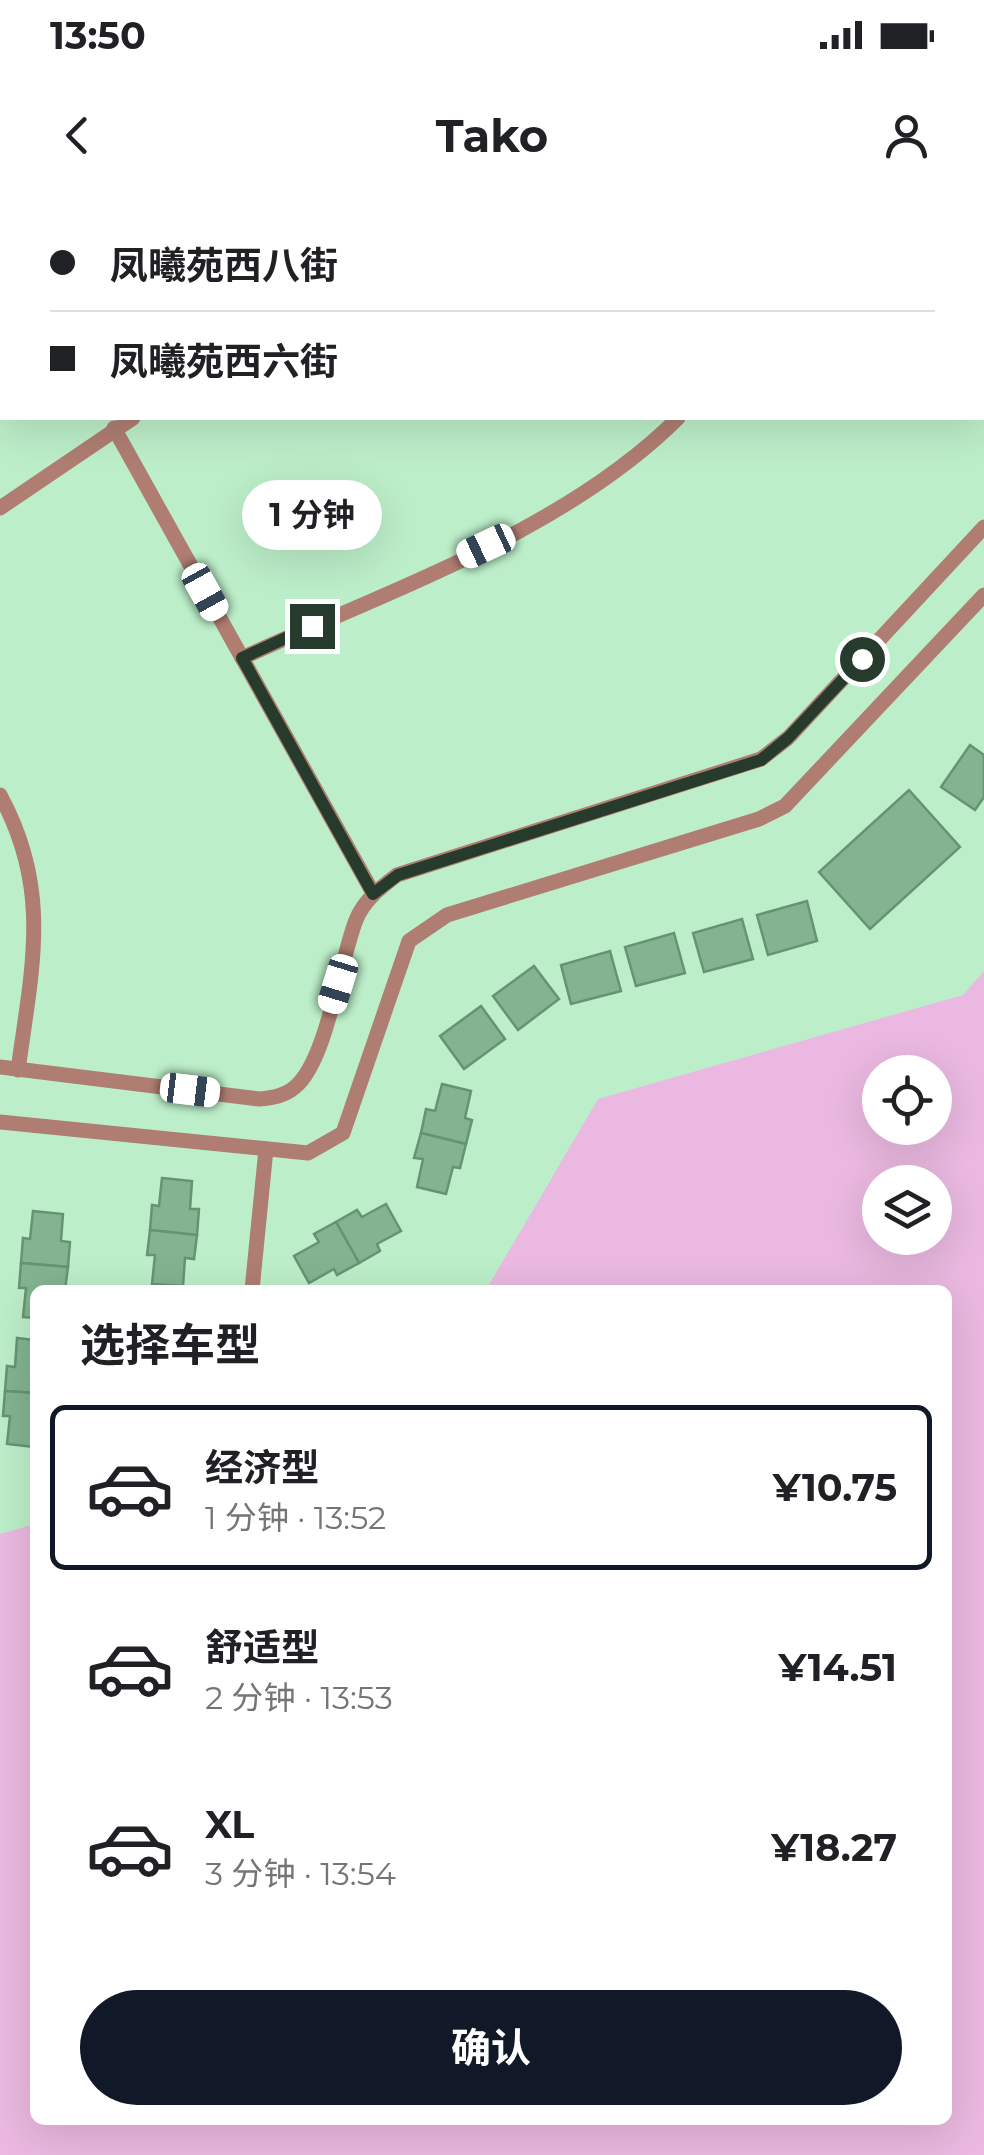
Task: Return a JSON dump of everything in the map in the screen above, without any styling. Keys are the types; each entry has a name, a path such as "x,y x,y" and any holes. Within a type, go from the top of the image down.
{"lane":[{"path":"0,508 129,420"},
{"path":"242,658 566,508 639,457 676,420"},
{"path":"114,428 373,894"},
{"path":"0,1068 259,1099 278,1097 308,1073 356,919 373,894 398,875 761,760 788,738 984,527"},
{"path":"0,1122 308,1153 344,1133 409,941 447,914 759,819 785,806 982,604"},
{"path":"0,794 26,850 36,909 18,1070"},
{"path":"252,1285 266,1149"}],"shaded area":[{"path":"984,971 984,2155 0,2155 0,1534 30,1525 30,2125 952,2125 952,1285 489,1285 598,1099 963,995"}],"building":[{"path":"970,745 984,755 984,797 975,810 941,787"},
{"path":"909,790 960,847 870,929 819,872"},
{"path":"807,901 817,941 768,955 757,915"},
{"path":"742,919 753,959 704,972 693,933"},
{"path":"674,933 685,973 636,986 625,947"},
{"path":"610,951 621,991 571,1004 561,965"},
{"path":"534,966 559,999 518,1030 493,996"},
{"path":"481,1006 505,1039 464,1069 440,1036"},
{"path":"442,1084 471,1091 465,1118 472,1120 466,1144 421,1133 426,1109 435,1111"},
{"path":"421,1133 466,1144 460,1168 453,1167 446,1194 417,1187 423,1159 414,1158"},
{"path":"162,1178 192,1181 190,1209 199,1209 197,1235 150,1230 152,1205 159,1206"},
{"path":"386,1204 401,1231 377,1244 380,1251 359,1263 336,1222 357,1210 362,1217"},
{"path":"33,1211 63,1214 61,1241 70,1242 68,1267 21,1263 23,1238 30,1239"},
{"path":"336,1222 359,1263 337,1275 334,1269 309,1283 294,1256 319,1242 314,1234"},
{"path":"150,1230 197,1235 194,1259 185,1258 183,1285 152,1284 155,1255 147,1255"},
{"path":"21,1263 68,1267 66,1285 30,1285 30,1318 23,1317 26,1288 19,1288"},
{"path":"17,1338 30,1339 30,1393 5,1391 7,1366 15,1367"},
{"path":"5,1391 30,1393 30,1446 7,1444 10,1416 3,1416"}],"route":[{"path":"312,626 242,658 373,894 398,875 761,760 788,738 862,659"}]}
